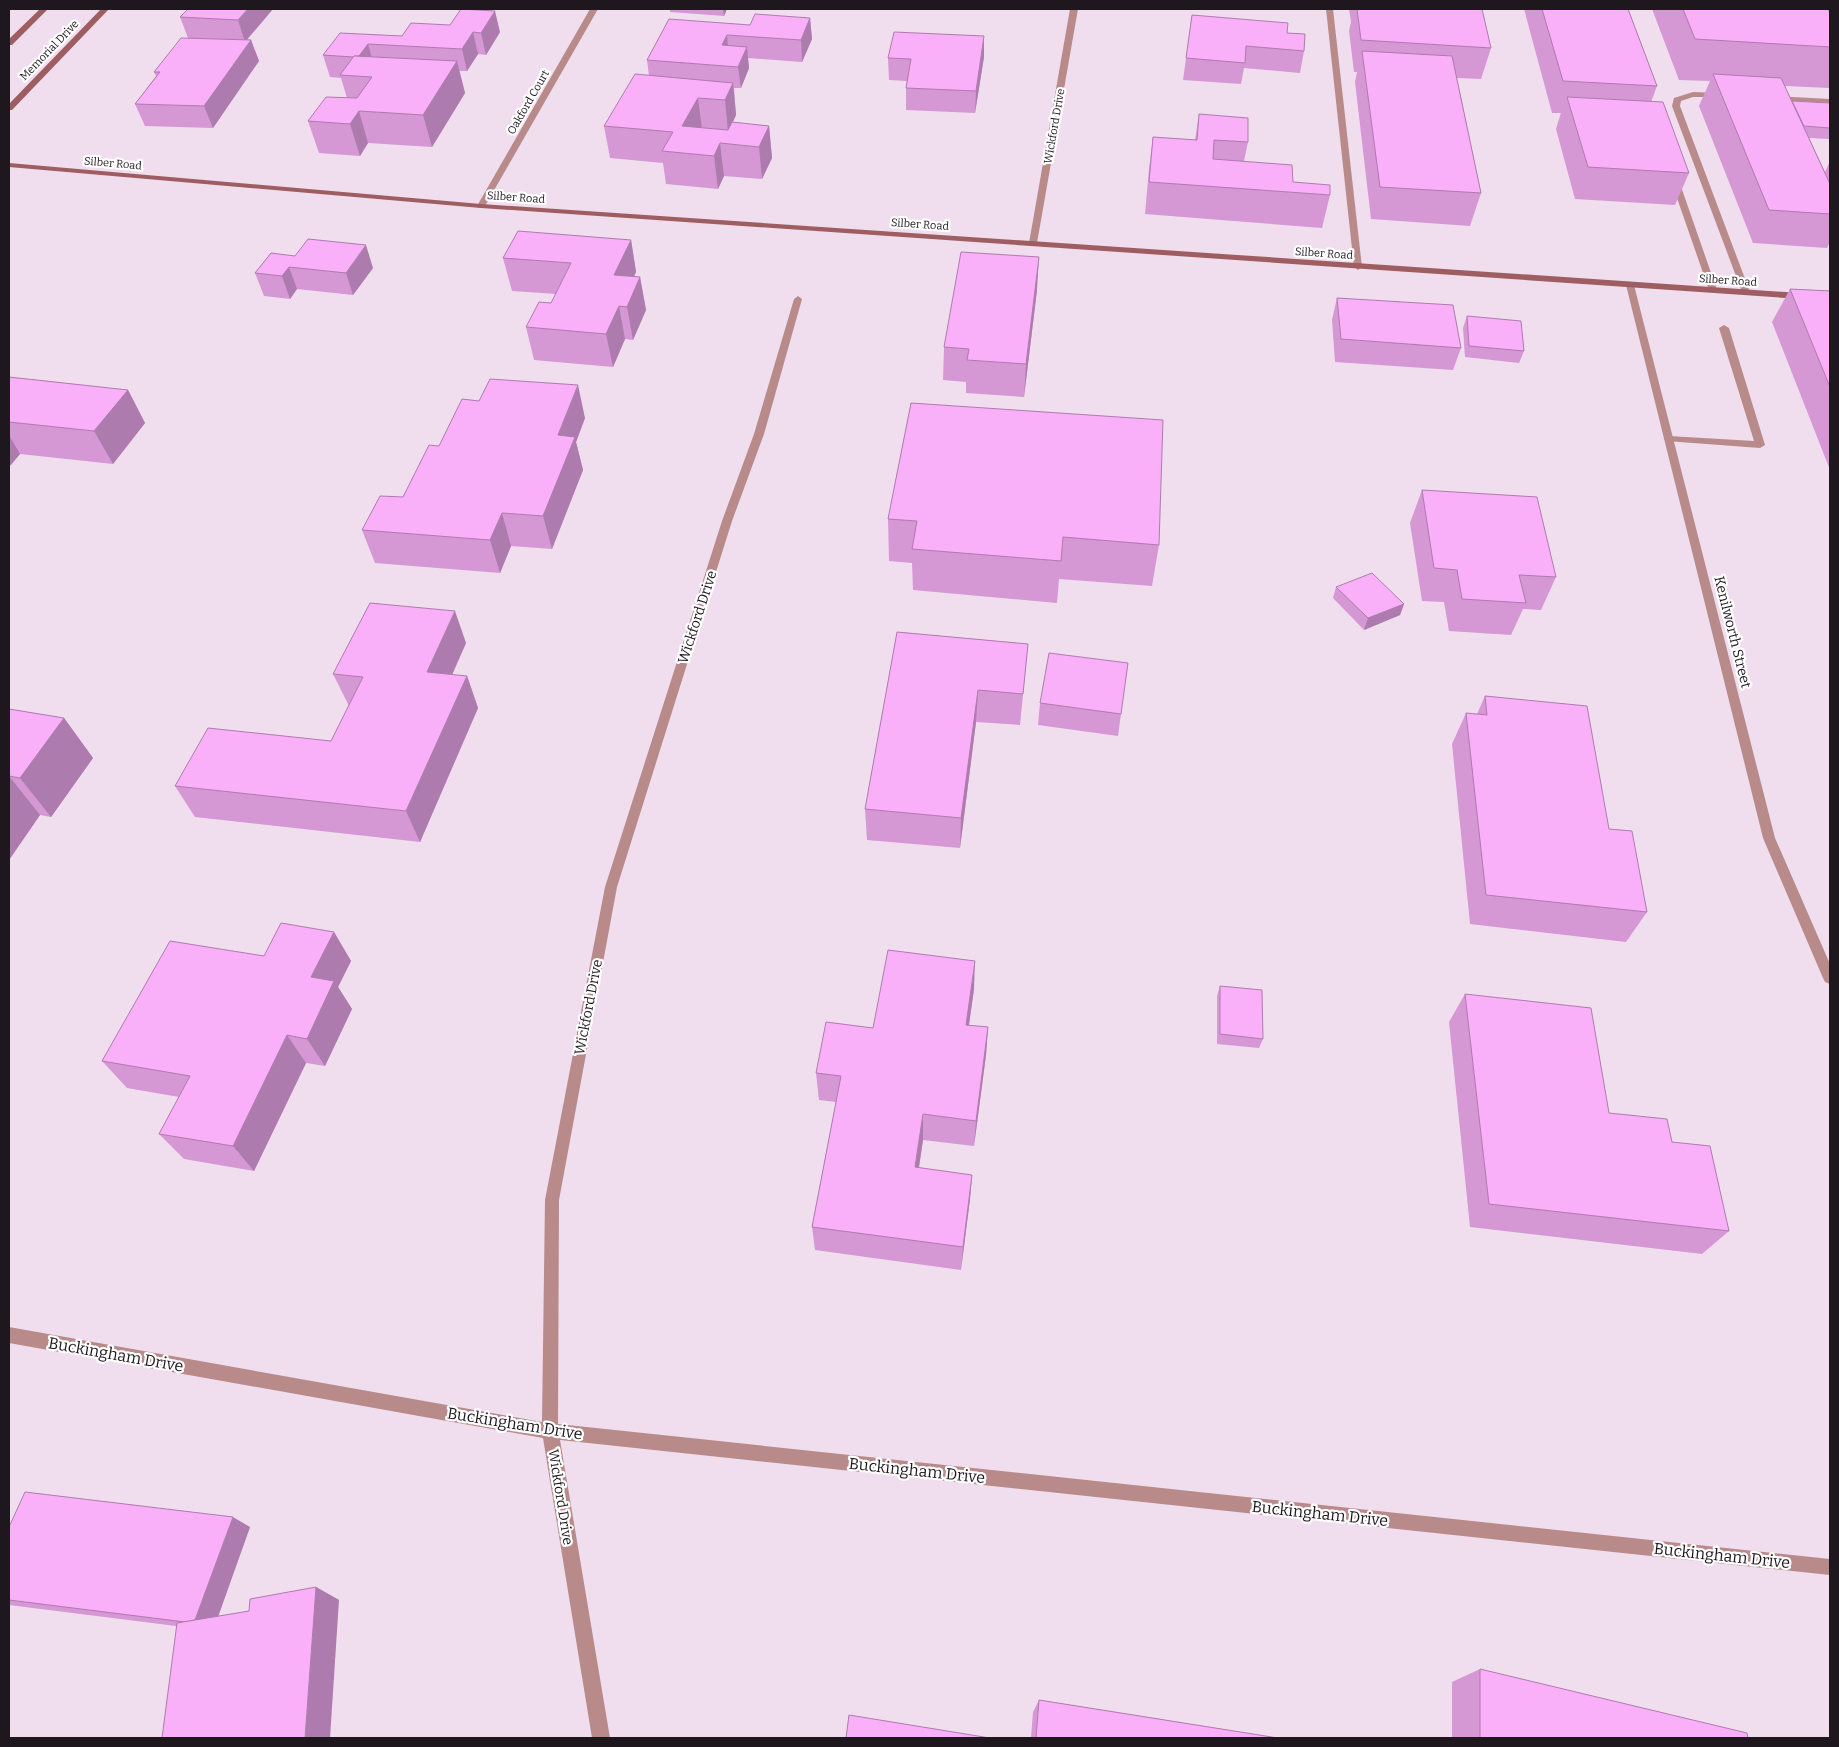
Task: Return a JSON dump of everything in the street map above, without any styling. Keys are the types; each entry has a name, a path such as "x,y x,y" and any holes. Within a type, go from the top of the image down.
{"street":[{"path":"9,43 44,9"},
{"name":"Memorial Drive","path":"9,108 105,9"},
{"name":"Oakford Court","path":"481,206 594,9"},
{"name":"Wickford Drive","path":"1033,242 1074,9"},
{"path":"1329,9 1358,267"},
{"path":"1725,95 1684,95 1677,100 1676,106 1746,292"},
{"path":"1763,97 1830,101"},
{"name":"Silber Road","path":"9,165 481,206 1033,242 1358,267 1830,298"},
{"path":"1672,172 1713,290"},
{"name":"Kenilworth Street","path":"1630,285 1769,838 1830,978"},
{"name":"Wickford Drive","path":"602,1738 550,1431 552,1200 611,887 727,521 759,434 798,299"},
{"path":"1669,439 1760,445 1724,328"},
{"name":"Buckingham Drive","path":"9,1335 550,1431 1830,1567"}],"building":[{"path":"188,9 248,9 238,20 180,17"},
{"path":"461,9 495,11 481,33 473,32 462,49 368,44 359,56 323,55 340,33 402,36 411,23 450,25"},
{"path":"1357,9 1482,9 1491,48 1361,40"},
{"path":"1542,9 1628,9 1657,86 1563,81"},
{"path":"1683,9 1828,9 1830,13 1830,47 1695,39"},
{"path":"755,14 810,18 801,40 727,35 722,45 747,47 738,67 647,60 669,19 750,25"},
{"path":"1192,15 1288,23 1287,33 1305,34 1304,51 1246,46 1245,63 1186,58"},
{"path":"894,32 984,36 976,91 906,88 911,59 888,58"},
{"path":"181,38 251,40 204,106 135,104 160,72 154,72"},
{"path":"1362,51 1452,56 1481,193 1380,187"},
{"path":"354,56 457,61 423,115 359,111 350,124 308,121 326,97 357,98 372,77 340,75"},
{"path":"635,74 733,83 725,100 698,98 682,126 728,130 732,122 769,126 759,147 720,143 714,156 662,151 673,132 604,126"},
{"path":"1713,74 1781,78 1830,184 1830,214 1769,210"},
{"path":"1567,97 1663,102 1689,173 1588,167"},
{"path":"1792,101 1830,103 1830,128 1804,126"},
{"path":"1199,114 1248,118 1248,142 1214,140 1213,159 1292,165 1293,182 1330,185 1330,195 1149,182 1153,137 1197,140"},
{"path":"518,231 631,240 614,275 640,277 627,307 619,306 606,334 526,327 539,302 551,303 571,263 503,258"},
{"path":"308,239 366,245 346,273 289,267 282,276 255,273 271,253 295,256"},
{"path":"961,252 1039,257 1026,364 967,360 969,349 944,347"},
{"path":"1790,289 1830,291 1830,387"},
{"path":"1337,298 1453,305 1461,348 1341,339"},
{"path":"1467,316 1521,321 1524,351 1469,346"},
{"path":"9,377 128,390 94,431 9,422"},
{"path":"490,379 578,385 558,435 575,437 543,516 502,513 490,540 362,530 380,496 403,497 429,445 439,446 462,399 479,401"},
{"path":"911,403 1163,420 1159,545 1063,537 1061,561 912,549 917,521 888,519"},
{"path":"1422,490 1537,497 1556,577 1519,575 1526,603 1462,599 1457,570 1434,568"},
{"path":"1372,573 1404,604 1368,618 1336,587"},
{"path":"370,603 455,611 427,672 467,676 406,811 175,786 208,728 331,741 363,677 333,674"},
{"path":"897,632 1028,644 1023,694 978,690 961,818 865,809"},
{"path":"1049,653 1128,663 1121,714 1040,703"},
{"path":"1485,696 1587,706 1609,829 1632,831 1647,912 1486,895 1466,713 1487,715"},
{"path":"9,709 64,718 20,778 9,776"},
{"path":"281,923 334,932 311,977 334,981 307,1039 287,1035 233,1146 159,1134 190,1076 102,1061 170,941 264,956"},
{"path":"888,950 975,961 966,1025 988,1027 976,1121 923,1114 915,1167 972,1175 963,1247 812,1227 841,1076 816,1073 826,1022 873,1028"},
{"path":"1220,986 1262,990 1263,1039 1220,1034"},
{"path":"1465,994 1591,1008 1609,1113 1667,1119 1672,1142 1710,1146 1729,1231 1489,1204"},
{"path":"25,1492 233,1517 195,1620 185,1622 9,1600 9,1527"},
{"path":"316,1587 305,1738 162,1738 177,1623 249,1611 250,1599"},
{"path":"1480,1669 1747,1733 1748,1738 1480,1738"},
{"path":"1039,1700 1278,1738 1036,1738"},
{"path":"849,1715 990,1738 846,1738"}]}
